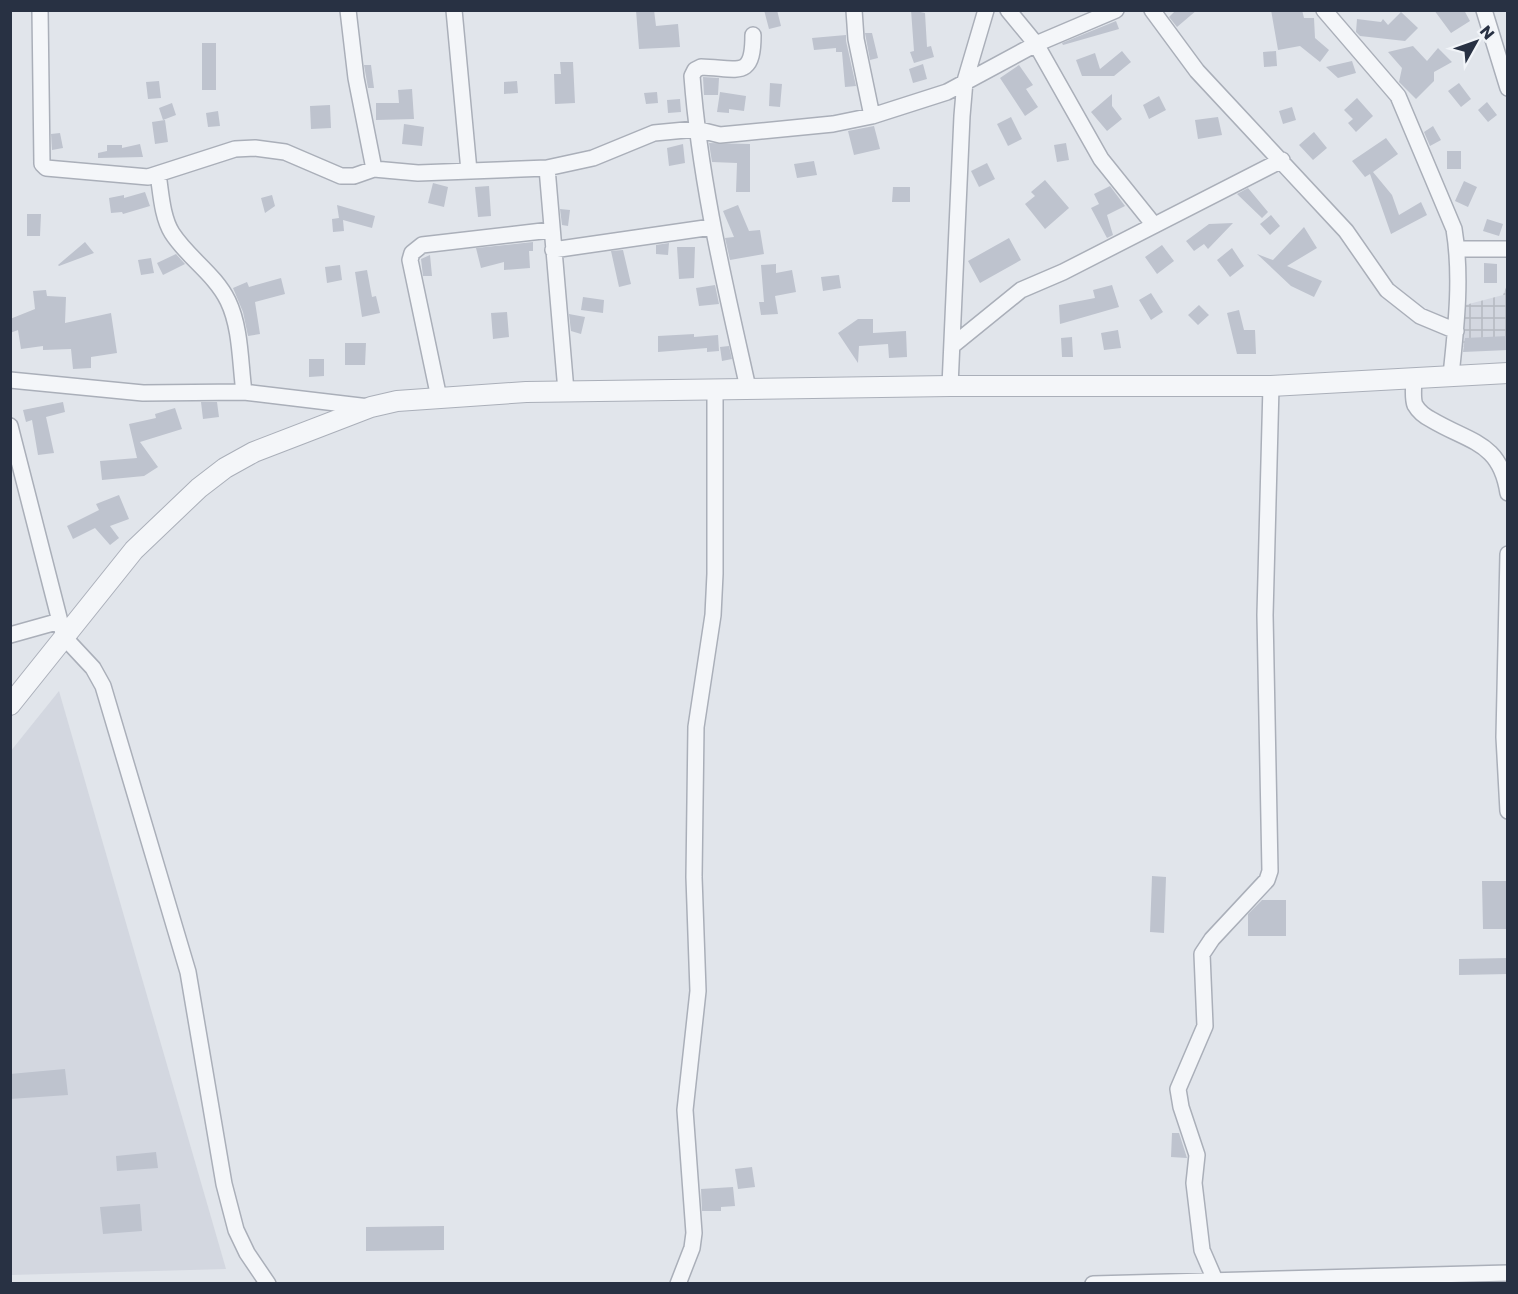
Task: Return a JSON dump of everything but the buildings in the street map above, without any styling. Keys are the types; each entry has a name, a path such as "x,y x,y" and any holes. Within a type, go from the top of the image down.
{"street":[{"path":"40,10 42,164 46,168 138,177 158,174 235,149 255,148 285,152 341,176 364,174 374,169 418,173 547,168 593,158 654,133 696,129 720,135 741,134 832,124 872,116 947,92 1036,44 1116,10"},
{"path":"348,10 356,78 374,169"},
{"path":"454,10 469,171"},
{"path":"855,10 856,39 872,116"},
{"path":"950,386 965,81 986,10"},
{"path":"1008,10 1036,44 1101,159 1154,225"},
{"path":"1152,10 1197,71 1346,231 1387,290 1420,316 1456,331"},
{"path":"1324,10 1398,96 1451,221 1457,249 1456,331 1450,375"},
{"path":"1484,10 1505,68 1508,88"},
{"path":"748,388 712,227 696,129 692,76 700,67 743,68 750,64 753,58 753,35"},
{"path":"952,346 1021,290 1063,272 1282,160"},
{"path":"547,168 566,391"},
{"path":"158,174 166,217 172,232 216,282 229,302 237,331 244,392"},
{"path":"553,250 712,227"},
{"path":"439,398 411,260 412,254 422,245 551,230"},
{"path":"1457,249 1508,249"},
{"path":"10,705 62,629 172,511 225,468 290,437 371,407 439,398 566,391 950,386 1271,386 1508,373"},
{"path":"1414,377 1414,404 1421,413 1482,445 1499,461 1508,493"},
{"path":"10,380 143,393 244,392 371,407"},
{"path":"1215,1280 1202,1250 1194,1183 1197,1155 1181,1107 1178,1089 1206,1026 1202,954 1212,939 1267,880 1270,871 1265,615 1271,386"},
{"path":"678,1284 692,1248 694,1233 686,1110 698,981 694,877 696,727 713,615 715,574 715,389"},
{"path":"10,426 62,629 93,668 103,687 188,972 224,1184 236,1230 247,1253 268,1284"},
{"path":"1508,554 1504,737 1508,811"},
{"path":"10,635 62,629"},
{"path":"1093,1284 1215,1280 1245,1282 1508,1273"}],"shaded area":[{"path":"1507,285 1507,346 1463,347 1465,305 1503,295"},
{"path":"59,691 226,1269 11,1275 10,752"}]}
